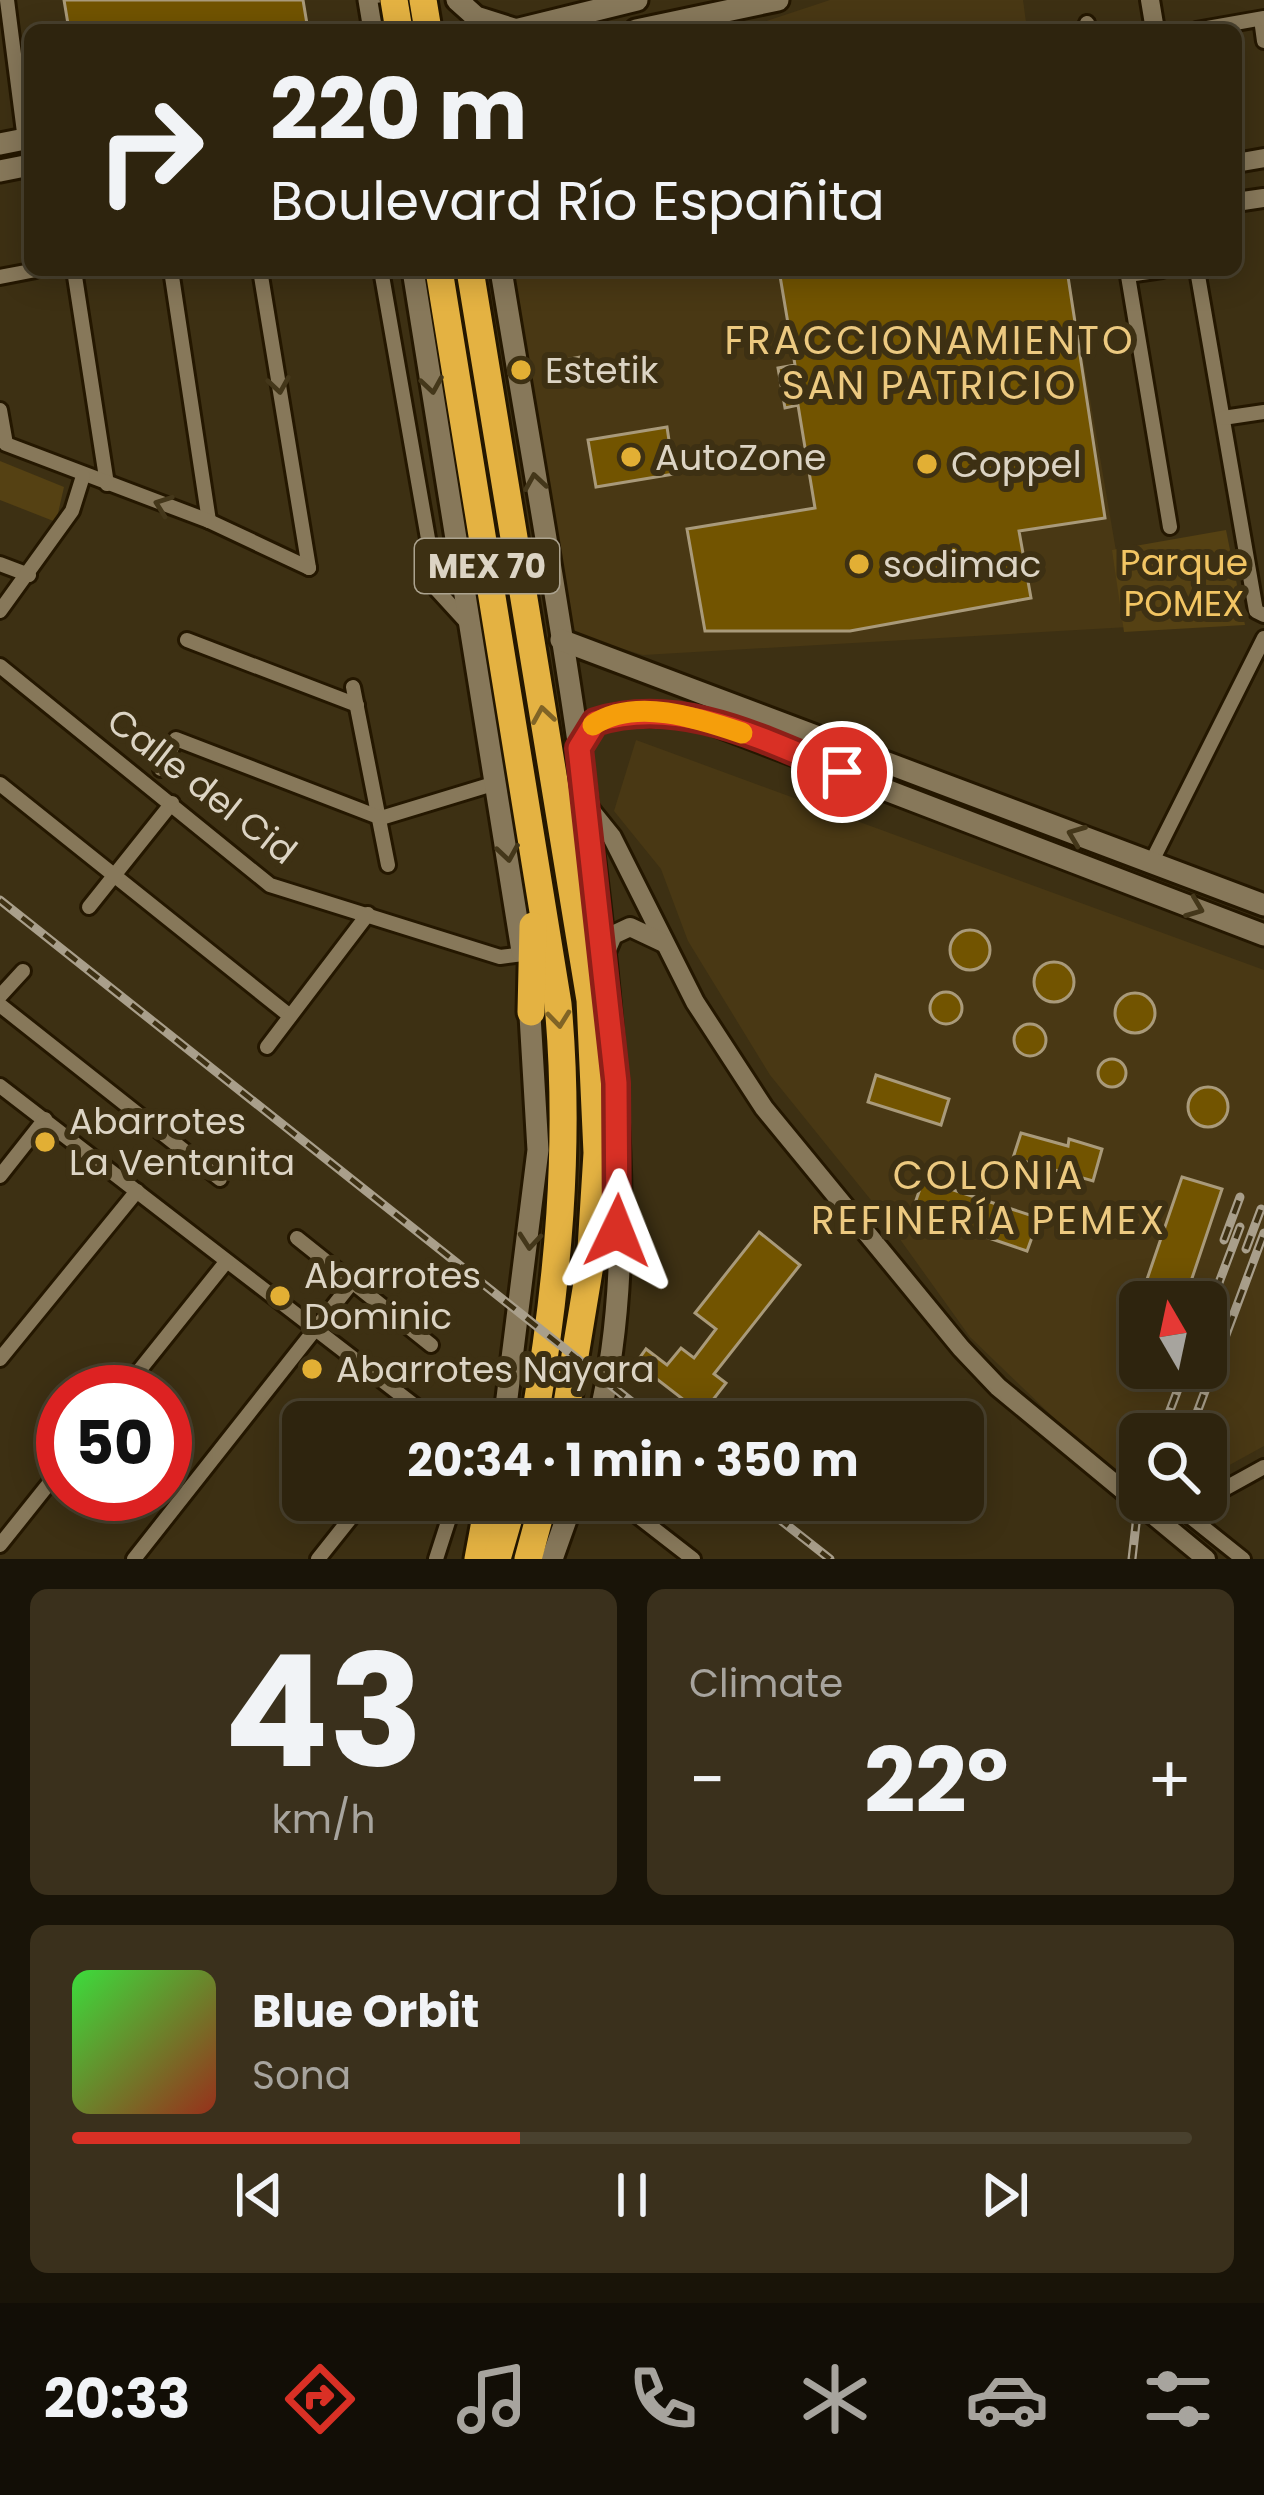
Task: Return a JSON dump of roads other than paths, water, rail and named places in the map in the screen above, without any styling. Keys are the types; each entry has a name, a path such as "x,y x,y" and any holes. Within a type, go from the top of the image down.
{"highway":[{"name":"MEX 70","path":"441,276 558,1004 565,1153 557,1263 537,1401"},
{"name":"MEX 70","path":"471,276 590,1000 597,1153 587,1286 568,1401"},
{"path":"531,1012 535,862"},
{"path":"597,1153 613,1052"},
{"path":"478,1559 484,1521"},
{"path":"497,1559 508,1521"},
{"path":"528,1559 538,1521"}],"main road":[{"path":"377,1 400,13 436,0"},
{"path":"454,0 476,16 499,24"},
{"path":"540,24 637,0"},
{"path":"652,24 693,8 778,0"},
{"path":"414,276 531,1012 538,1150 507,1401"},
{"path":"502,276 579,748 605,955 619,1157 616,1268 600,1401"},
{"path":"561,640 1264,905"},
{"path":"579,748 595,722 617,715 693,716 1264,935"},
{"path":"464,1559 479,1521"},
{"path":"552,1559 566,1521"}],"street":[{"path":"8,0 24,117"},
{"path":"1232,24 1262,19 1264,41"},
{"path":"75,276 106,484"},
{"path":"172,276 209,521"},
{"path":"0,410 6,444 82,479 209,521 309,568 261,276"},
{"path":"382,276 437,590 471,626"},
{"path":"1128,276 1170,527"},
{"path":"1198,276 1260,613"},
{"path":"1222,418 1264,412"},
{"path":"0,611 72,511 82,479"},
{"path":"0,564 28,574"},
{"path":"1151,863 1264,638"},
{"path":"187,640 357,705"},
{"name":"Calle del Cid","path":"0,666 270,885 500,957 523,954"},
{"path":"353,687 388,865"},
{"path":"161,770 176,740 381,818 496,783"},
{"path":"0,784 290,1016"},
{"path":"88,907 172,802"},
{"path":"586,805 611,837 695,1002 764,1108 961,1348 998,1387 1206,1559"},
{"path":"267,1047 368,914"},
{"path":"605,955 613,935 630,927 640,927 668,946"},
{"path":"23,971 0,1000 220,1179"},
{"path":"0,1086 405,1401"},
{"path":"0,1176 45,1119"},
{"path":"0,1359 136,1191"},
{"path":"297,1238 350,1285 431,1345"},
{"path":"144,1365 226,1262"},
{"path":"134,1559 350,1285"},
{"path":"1227,1487 1264,1467"},
{"path":"0,1545 36,1500"},
{"path":"318,1559 348,1521"},
{"path":"436,1559 448,1521"},
{"path":"643,1521 693,1559"},
{"path":"1196,1521 1243,1559"}],"railway":[{"path":"0,900 631,1401"},
{"path":"1224,1240 1240,1197"},
{"path":"1246,1249 1261,1209"},
{"path":"1220,1281 1240,1227"},
{"path":"1197,1413 1264,1233"},
{"path":"1169,1413 1178,1389"},
{"path":"782,1521 830,1559"},
{"path":"1132,1559 1136,1521"}],"place":[{"name":"Estetik","path":"521,370"},
{"name":"AutoZone","path":"631,457"},
{"name":"Coppel","path":"927,464"},
{"name":"sodimac","path":"859,564"},
{"name":"Abarrotes La Ventanita","path":"45,1142"},
{"name":"Abarrotes Dominic","path":"280,1296"},
{"name":"Abarrotes Nayara","path":"312,1369"}],"district":[{"name":"FRACCIONAMIENTO SAN PATRICIO","path":"930,362"},
{"name":"COLONIA REFINERÍA PEMEX","path":"989,1198"}],"park label":[{"name":"Parque POMEX","path":"1184,582"}]}
